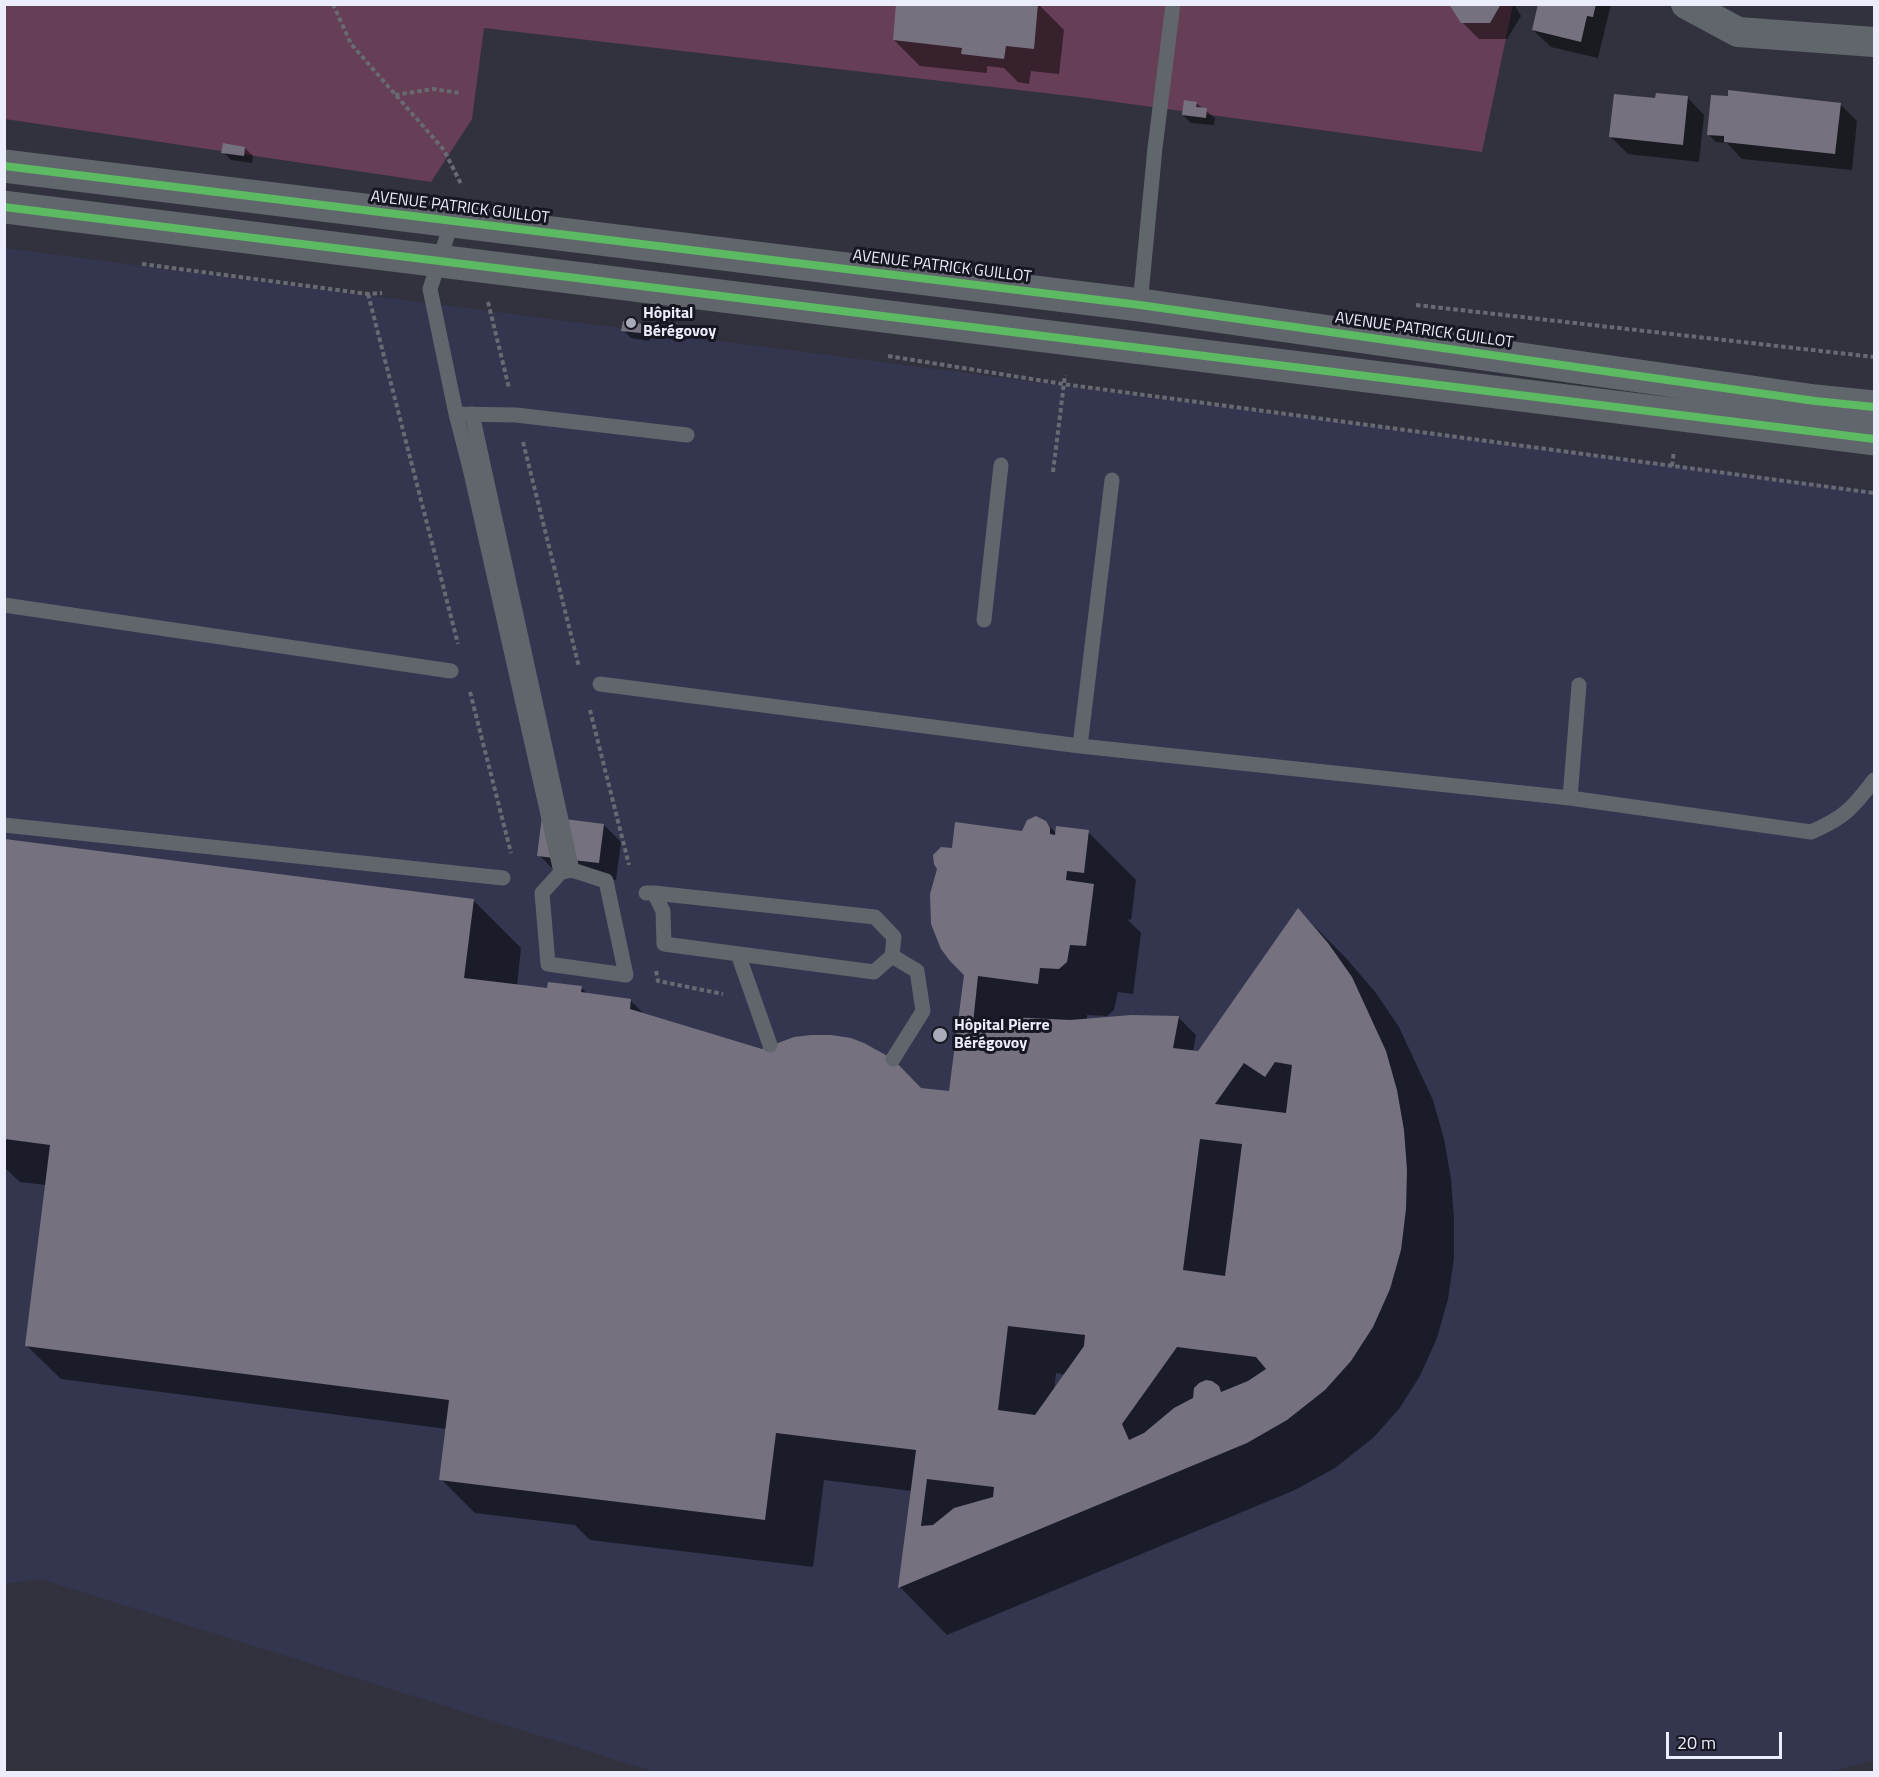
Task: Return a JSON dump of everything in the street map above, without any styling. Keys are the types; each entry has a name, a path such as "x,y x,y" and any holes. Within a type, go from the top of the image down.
{"street":[{"path":"1686,4 1738,32 1875,42"},
{"name":"AVENUE PATRICK GUILLOT","path":"4,166 123,172 246,195 1140,305 1804,399 1875,406"},
{"path":"4,207 357,251 434,275 514,270 1875,439"}],"lane":[{"path":"1140,305 1155,148 1173,4"},
{"name":"AVENUE PATRICK GUILLOT","path":"188,173 233,180 246,195"},
{"path":"460,222 434,275 456,414 566,871"},
{"path":"456,414 516,415 687,435"},
{"path":"472,414 566,871"},
{"path":"984,620 1001,465"},
{"path":"1080,746 1112,480"},
{"path":"4,605 451,671"},
{"path":"600,684 1080,746 1570,798 1811,832 1837,821 1856,805 1875,780"},
{"path":"1570,798 1579,685"},
{"path":"4,825 503,878"},
{"path":"566,871 606,881 626,975 548,964 542,893 566,871"},
{"path":"650,893 875,917 894,937 892,956 874,972 735,953 664,944 663,910 650,893"},
{"path":"735,953 770,1045"},
{"path":"892,956 917,971 923,1011 893,1059"}],"path":[{"path":"333,4 351,44 444,150 462,185 460,222"},
{"path":"395,95 432,89 460,93"},
{"path":"357,251 459,651"},
{"path":"133,263 368,294 434,275"},
{"path":"499,301 488,299 580,669"},
{"path":"880,355 1075,385 1875,493"},
{"path":"468,686 513,859"},
{"path":"588,704 629,866"},
{"path":"655,970 658,981 729,995 735,953"}],"shaded area":[{"path":"5,5 1513,5 1482,152 1079,97 484,28 472,119 431,182 5,119"},
{"name":"Hôpital Pierre Bérégovoy","path":"4,248 1874,491 1874,1760 1828,1772 655,1772 41,1579 5,1584"}],"building":[{"path":"896,4 1038,4 1034,49 1006,46 1004,59 961,54 962,48 893,40"},
{"path":"1449,4 1501,4 1490,23 1461,23"},
{"path":"1538,4 1596,4 1593,17 1587,16 1581,42 1532,30"},
{"path":"1728,90 1841,103 1835,154 1724,142 1724,136 1707,135 1711,95 1728,96"},
{"path":"1656,93 1688,96 1683,145 1609,137 1614,94 1655,98"},
{"path":"1184,100 1197,102 1196,107 1207,108 1206,118 1182,115"},
{"path":"223,143 245,147 244,156 221,153"},
{"path":"623,321 643,324 641,333 621,331"},
{"path":"542,816 604,824 599,863 537,856"},
{"path":"1036,816 1046,821 1050,834 1055,835 1056,826 1089,830 1084,873 1067,871 1066,880 1094,884 1086,946 1070,945 1067,962 1059,969 1040,968 1038,984 978,976 973,1023 1007,1027 1009,1017 1070,1020 1131,1015 1179,1016 1173,1048 1198,1051 1298,908 1328,943 1352,977 1386,1051 1397,1090 1404,1130 1407,1170 1406,1209 1401,1250 1390,1289 1373,1327 1351,1361 1325,1390 1287,1420 1247,1443 898,1588 916,1450 776,1433 765,1520 439,1480 449,1400 25,1346 50,1145 5,1139 5,839 474,899 464,978 547,988 548,982 582,986 581,992 631,999 630,1009 762,1049 794,1037 831,1035 851,1038 893,1059 921,1088 949,1091 964,975 941,949 931,924 930,894 937,869 933,855 941,847 952,848 955,822 1022,831 1027,820","holes":["1275,1062 1292,1065 1286,1113 1215,1104 1244,1063 1265,1077","1200,1139 1242,1144 1225,1276 1183,1270","1008,1326 1085,1335 1084,1346 1035,1415 998,1410","1177,1347 1256,1357 1266,1369 1248,1381 1221,1392 1219,1386 1212,1381 1206,1380 1199,1383 1194,1388 1193,1398 1174,1408 1144,1433 1129,1440 1122,1424","927,1479 994,1487 993,1497 954,1508 933,1525 921,1526"]}],"cycle path":[{"path":"4,166 1140,305 1815,401 1874,407"},
{"path":"4,207 1874,439"}],"place":[{"name":"Hôpital Bérégovoy","path":"631,323"},
{"name":"Hôpital Pierre Bérégovoy","path":"940,1035"}]}
